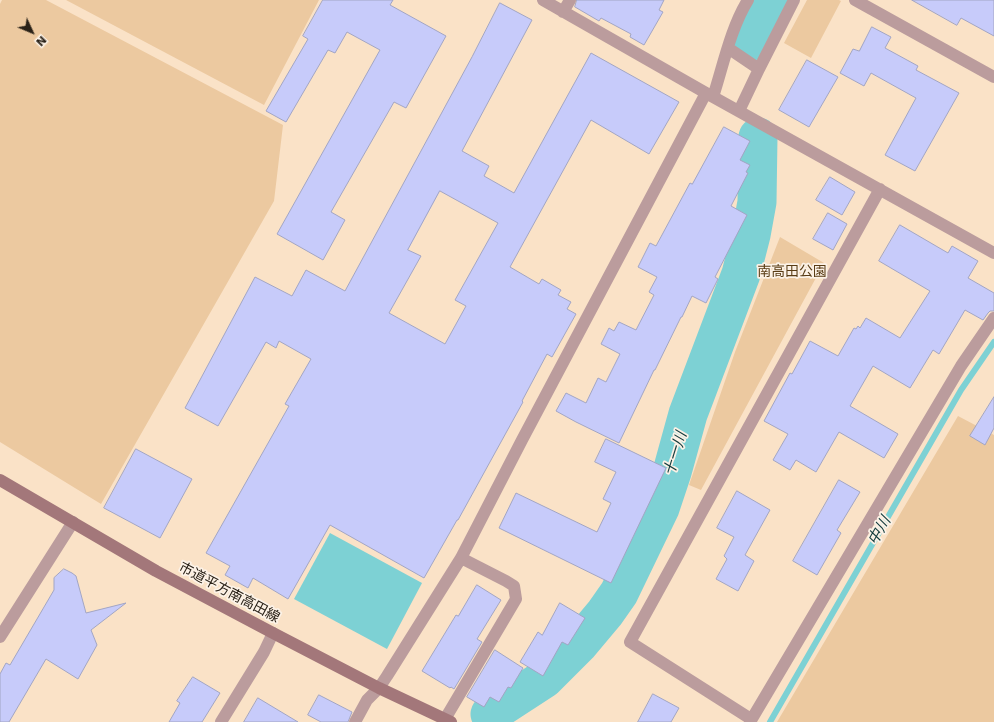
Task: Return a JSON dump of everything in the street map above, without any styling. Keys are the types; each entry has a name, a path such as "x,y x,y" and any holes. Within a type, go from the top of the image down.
{"street":[{"path":"543,0 714,98 994,253"},
{"path":"563,12 570,0"},
{"path":"355,722 367,700 379,688 387,676 461,558 522,440 714,98 732,50 741,11 748,0"},
{"path":"739,111 794,0"},
{"path":"855,0 994,77"},
{"path":"732,50 759,69"},
{"path":"880,189 630,642 751,721 961,366 994,318"},
{"name":"市道平方南高田線","path":"0,480 156,571 379,688 448,721"},
{"path":"0,637 73,522"},
{"path":"448,721 516,599 514,586 461,558"},
{"path":"221,722 264,652 273,633"}],"green space":[{"path":"2,0 46,0 283,125 274,201 101,504 0,442 0,4"},
{"path":"66,0 319,0 264,105"},
{"path":"807,0 841,1 811,58 784,43"},
{"name":"南高田公園","path":"780,237 824,263 701,490 689,485 735,352"},
{"path":"958,416 994,435 994,722 777,722"}],"water":[{"path":"330,533 422,583 387,649 294,599"}],"building":[{"path":"323,0 393,0 390,5 446,36 406,108 394,102 331,212 345,220 323,260 277,234 380,50 347,32 335,53 328,50 286,122 266,111 308,39 303,36"},
{"path":"577,0 664,0 659,10 663,12 644,45 630,37 631,34 601,18 599,21 575,7"},
{"path":"912,0 994,0 994,36 961,18 957,25"},
{"path":"500,3 532,20 462,151 489,166 484,176 514,193 591,53 679,102 649,154 591,120 510,267 539,284 542,279 561,290 558,295 571,302 567,309 576,314 552,357 547,354 522,401 523,402 424,578 330,525 288,599 253,578 248,588 225,575 230,566 206,553 289,406 285,404 311,359 279,341 276,348 266,342 218,426 185,408 255,277 292,296 306,270 345,291","holes":["440,191 498,223 455,300 466,306 445,344 389,313 421,256 408,250"]},
{"path":"872,27 891,37 885,48 918,66 916,70 959,93 915,171 885,155 916,98 871,73 864,86 840,73 853,49 859,51"},
{"path":"807,60 838,77 809,127 779,110"},
{"path":"724,127 750,141 740,160 750,165 746,172 748,173 731,206 747,215 715,277 718,279 706,303 692,296 619,443 556,411 566,393 586,403 598,378 606,382 620,354 601,344 609,328 614,331 619,322 636,330 654,295 649,292 657,277 638,267 650,243 656,246 690,183 692,184"},
{"path":"830,177 855,192 842,215 816,200"},
{"path":"828,213 847,224 833,250 813,239"},
{"path":"900,225 948,253 952,246 978,261 968,278 994,293 994,311 990,311 983,320 965,310 939,354 933,350 910,388 873,366 850,406 898,434 884,458 839,432 816,472 796,460 790,470 773,460 788,434 764,421 790,373 792,374 810,341 838,356 854,328 856,329 858,326 860,328 866,318 900,338 930,291 879,261"},
{"path":"994,397 994,428 985,445 970,436"},
{"path":"606,439 666,468 611,583 499,528 516,493 597,532 611,503 603,499 616,472 595,462"},
{"path":"136,449 192,479 160,538 104,508"},
{"path":"839,480 860,492 837,530 841,533 817,575 793,561"},
{"path":"737,491 770,510 745,555 754,561 738,591 716,579 727,559 724,556 734,537 717,528"},
{"path":"64,569 76,576 86,613 126,603 91,630 97,645 78,679 46,659 9,722 0,722 0,674 6,663 10,665 54,590 54,578"},
{"path":"477,585 501,600 477,639 482,642 454,689 422,671 456,615 458,616"},
{"path":"560,603 585,618 568,645 562,642 543,676 520,662 538,632 542,635"},
{"path":"495,650 523,668 511,688 508,687 499,702 490,697 484,707 467,697"},
{"path":"193,677 220,693 202,722 169,722 180,703 177,701"},
{"path":"653,694 679,708 671,722 638,722"},
{"path":"319,695 352,712 348,722 321,722 308,715"},
{"path":"258,698 298,722 244,722"}],"waterway":[{"name":"十一川","path":"749,42 769,0"},
{"name":"十一川","path":"490,714 544,679 579,644 605,613 619,593 660,508 672,472 688,414 741,274 751,235 757,202 758,137"},
{"name":"中川","path":"770,722 961,390 994,342"}]}
